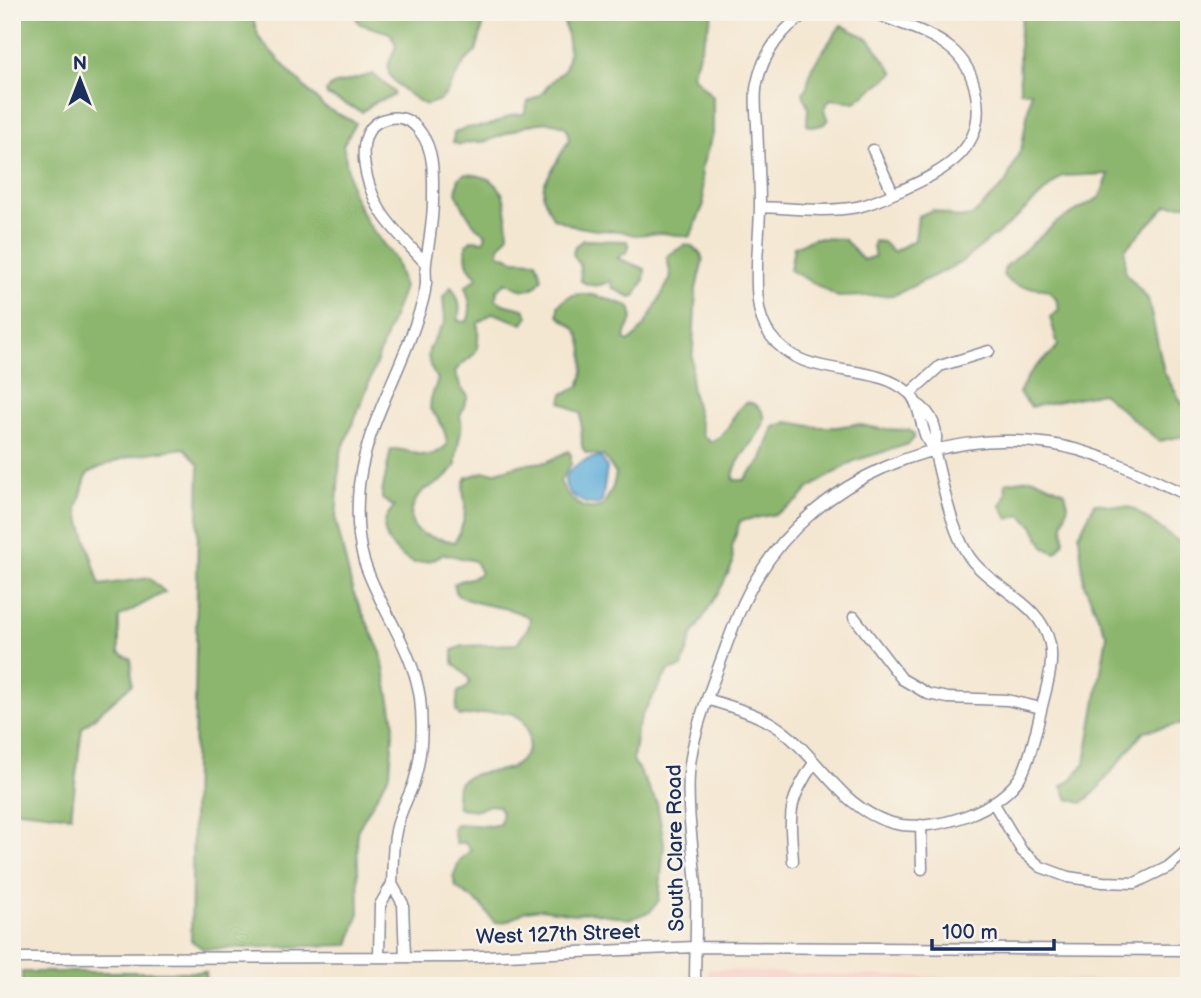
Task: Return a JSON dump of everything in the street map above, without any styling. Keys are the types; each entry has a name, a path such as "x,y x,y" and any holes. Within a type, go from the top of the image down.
{"street":[{"path":"706,699 766,720 782,730 856,807 893,823 934,825 965,817 993,802 1003,796 1022,773 1050,673 1050,643 1034,611 974,564 955,528 934,450 927,443 916,403 910,393 877,378 803,361 791,355 772,338 765,327 758,300 760,207 755,103 757,83 764,63 782,33 809,12"},
{"path":"760,207 855,207 933,176 959,157 974,130 978,101 966,66 949,47 935,38 872,12"},
{"path":"379,957 380,905 392,884 395,832 420,754 420,697 412,667 364,560 358,532 358,483 367,448 417,320 426,286 426,264 433,220 433,171 424,136 414,123 405,118 380,121 371,128 363,151 374,198 383,216 426,264"},
{"path":"873,150 893,193"},
{"path":"910,393 940,366 989,351"},
{"name":"South Clare Road","path":"695,986 696,885 689,832 689,774 695,734 742,605 759,574 788,536 812,512 862,479 885,468 934,450 998,441 1051,444 1100,457 1189,496"},
{"path":"854,617 902,679 928,694 948,698 1007,700 1041,708"},
{"path":"793,861 790,813 796,790 814,763"},
{"path":"993,802 1022,851 1041,867 1068,877 1136,883 1168,867 1189,849"},
{"path":"921,825 922,869"},
{"path":"392,884 403,904 405,957"},
{"name":"West 127th Street","path":"12,958 460,957 695,947 1189,950"}],"shaded area":[{"path":"708,969 804,974 1091,980 1189,978 1189,986 706,986"}],"green space":[{"path":"12,12 251,12 259,38 288,70 324,107 356,123 343,145 352,192 366,221 395,259 404,287 340,455 336,521 353,592 381,653 394,722 390,773 357,831 359,913 349,945 203,949 191,940 199,465 185,448 122,459 87,474 77,509 100,585 149,578 165,592 119,617 119,653 131,659 132,684 82,728 71,816 12,809"},
{"path":"352,12 487,12 476,51 464,63 446,94 440,100 426,105 402,89 389,72 388,67 396,45 390,33 360,24"},
{"path":"560,12 713,12 692,75 713,97 713,134 701,169 704,204 690,237 663,233 634,235 621,231 596,230 553,218 543,196 544,184 569,140 567,128 557,124 537,123 483,142 460,145 453,142 454,133 458,131 487,126 509,116 524,114 528,102 541,94 563,71 569,47"},
{"path":"1023,12 1189,12 1189,205 1167,205 1125,249 1125,272 1148,299 1164,372 1183,405 1189,406 1189,435 1159,441 1102,393 1031,407 1019,393 1032,371 1058,345 1050,317 1059,310 1056,299 1049,290 1013,284 1003,275 1005,267 1057,222 1100,197 1109,174 1062,176 1008,225 960,263 895,295 838,297 790,270 794,247 815,238 844,239 863,260 875,256 874,241 883,242 893,252 915,240 918,216 933,210 958,218 972,216 1005,184 1022,146 1031,92 1020,91 1019,38"},
{"path":"841,25 869,39 894,73 855,102 831,99 825,108 828,119 825,124 814,127 807,125 808,108 803,93 812,67"},
{"path":"373,74 394,92 393,96 375,102 362,112 327,95 326,91 333,85"},
{"path":"464,174 489,179 502,193 508,236 499,247 499,254 515,260 536,261 542,278 530,289 516,288 506,282 497,290 496,299 503,304 524,309 528,316 523,324 493,313 478,323 475,353 455,372 461,388 468,396 460,416 456,465 445,478 423,491 416,500 411,516 415,529 420,533 454,542 464,519 463,488 467,477 524,464 547,462 568,451 571,464 560,481 563,488 572,499 583,506 603,506 613,487 616,474 604,456 586,453 582,447 581,414 561,402 563,394 579,386 584,358 579,336 574,328 558,315 558,306 574,295 582,294 629,306 632,319 625,340 628,342 641,330 671,278 667,256 685,245 692,246 701,254 703,260 696,289 691,386 703,436 711,442 721,436 738,410 748,403 761,410 764,417 758,434 738,462 734,480 744,480 761,461 774,427 788,422 817,427 856,424 881,429 909,430 914,434 909,444 854,461 808,489 799,500 776,514 740,521 732,547 733,563 722,586 692,636 682,667 668,671 642,715 637,730 633,760 657,803 664,843 659,900 650,912 630,919 590,912 574,914 541,909 526,911 507,921 495,923 481,905 456,887 453,877 460,860 471,850 464,842 456,844 453,828 456,824 500,824 502,812 498,806 489,805 478,810 458,808 456,793 459,783 476,774 511,768 527,752 529,739 527,729 516,715 499,712 460,716 456,711 458,692 470,682 453,663 453,650 463,646 517,644 529,626 530,618 512,610 457,595 454,584 481,573 475,561 445,554 429,561 414,563 398,553 385,531 388,515 394,507 382,499 382,493 391,449 426,455 447,445 442,426 430,409 438,379 429,364 429,350 445,323 443,297 451,287 459,303 458,321 467,322 470,308 465,287 478,277 468,264 466,245 471,240 484,241 486,234 473,222 456,192 459,178"},
{"path":"583,240 627,241 627,252 617,258 645,269 644,280 635,296 630,297 613,288 610,281 596,286 581,281 580,265 573,254 575,246"},
{"path":"1033,478 1065,492 1068,505 1063,523 1064,542 1056,553 1045,548 1033,526 1021,515 1008,519 1001,506 1006,493 1005,483"},
{"path":"1095,503 1132,508 1189,549 1189,723 1144,731 1095,792 1082,803 1068,799 1062,786 1071,780 1085,763 1107,636 1084,584 1079,535"},
{"path":"22,972 206,972 207,986 22,986"}],"water":[{"path":"601,457 607,468 602,501 593,504 581,501 571,494 565,478 580,463"}]}
